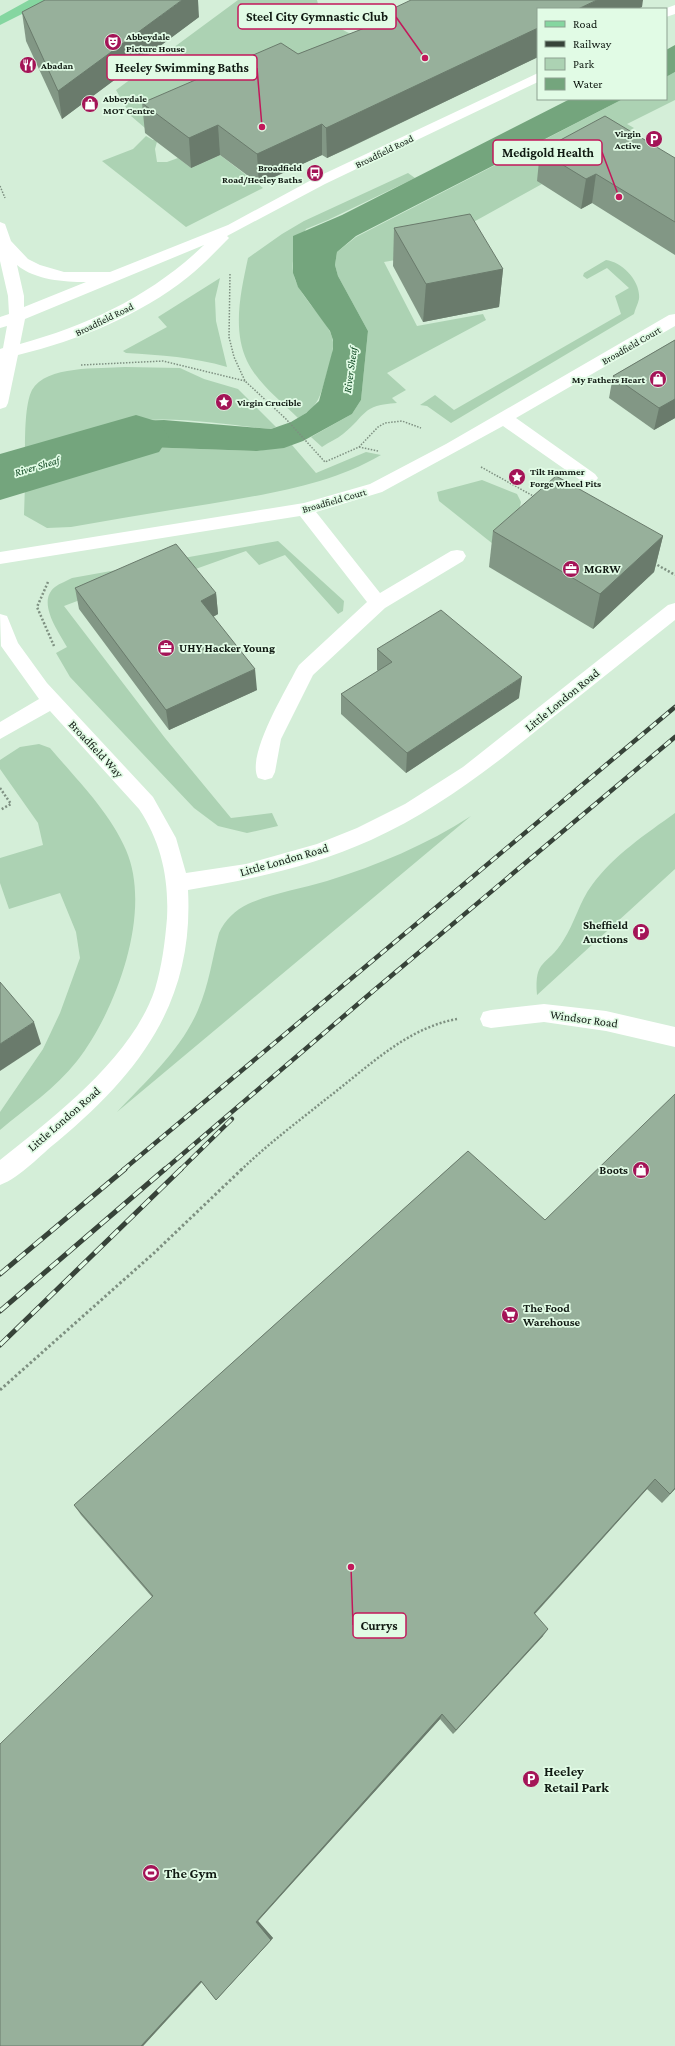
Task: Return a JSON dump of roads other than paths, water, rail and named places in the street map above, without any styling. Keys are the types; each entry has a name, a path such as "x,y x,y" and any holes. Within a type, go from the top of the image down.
{"main road":[{"path":"0,21 39,0"}],"street":[{"name":"Broadfield Road","path":"0,323 17,318 121,275 156,258 233,228 320,182 537,77"},
{"path":"0,227 16,296 17,318 5,353 0,403"},
{"name":"Broadfield Road","path":"5,353 74,333 132,306 182,273 233,228"},
{"path":"5,244 24,263 43,272 76,277 121,275"},
{"name":"Broadfield Court","path":"0,558 304,509 347,498 376,488 452,448 675,319"},
{"path":"504,418 588,478"},
{"path":"304,509 378,603"},
{"path":"265,772 270,739 306,670 378,603 457,556"},
{"name":"Little London Road","path":"0,1174 88,1102 128,1058 148,1028 166,992 175,952 178,918 177,883 246,872 320,851 364,834 412,810 470,773 675,610"},
{"name":"Broadfield Way","path":"0,621 10,646 40,688 146,803 157,818 166,834 177,883"},
{"path":"0,731 52,701"},
{"name":"Windsor Road","path":"491,1020 544,1013 606,1021 675,1037"}],"water":[{"path":"675,45 675,72 667,76 667,49"},
{"path":"568,100 621,100 356,236 337,252 335,265 338,276 368,331 361,400 352,414 303,441 284,448 257,451 144,447 131,449 25,484 25,452 114,424 130,421 164,420 271,429 291,422 306,413 319,401 333,349 333,340 330,331 298,287 293,273 293,236 342,215"}],"waterway":[{"name":"River Sheaf","path":"0,477 136,437"}],"railway":[{"path":"123,1170 675,707"},
{"path":"164,1170 372,992 675,737"},
{"path":"180,1170 232,1119"},
{"path":"0,1274 125,1169"},
{"path":"0,1311 165,1169"},
{"path":"0,1345 181,1169"}],"place":[{"name":"Abbeydale Picture House","path":"113,42"},
{"name":"Steel City Gymnastic Club","path":"425,58"},
{"name":"Abadan","path":"28,65"},
{"name":"Abbeydale MOT Centre","path":"90,104"},
{"name":"Heeley Swimming Baths","path":"262,127"},
{"name":"Virgin Active","path":"654,139"},
{"name":"Broadfield Road/Heeley Baths","path":"315,173"},
{"name":"Medigold Health","path":"619,197"},
{"name":"My Fathers Heart","path":"658,379"},
{"name":"Virgin Crucible","path":"224,402"},
{"name":"Tilt Hammer Forge Wheel Pits","path":"517,477"},
{"name":"MGRW","path":"571,569"},
{"name":"UHY Hacker Young","path":"166,648"},
{"name":"Sheffield Auctions","path":"641,932"},
{"name":"Boots","path":"641,1170"},
{"name":"The Food Warehouse","path":"510,1315"},
{"name":"Currys","path":"351,1567"},
{"name":"Heeley Retail Park","path":"531,1779"},
{"name":"The Gym","path":"151,1873"}]}
